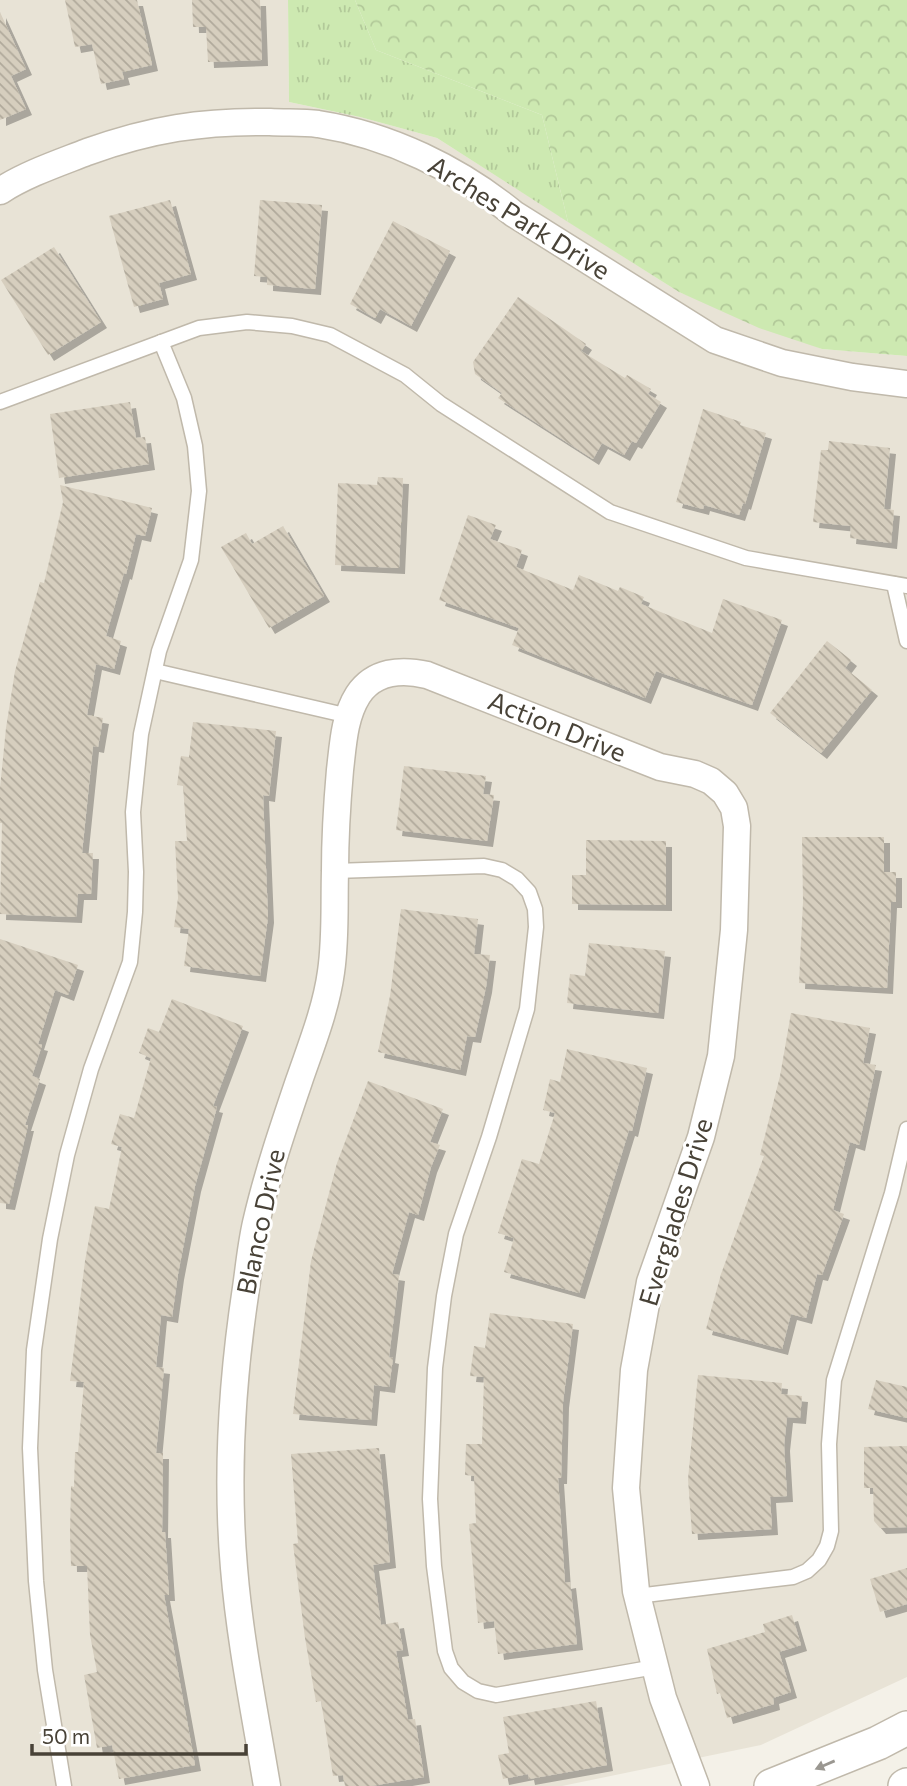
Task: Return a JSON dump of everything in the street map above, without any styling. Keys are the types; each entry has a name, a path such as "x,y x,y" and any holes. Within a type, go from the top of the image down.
{"street":[{"name":"Arches Park Drive","path":"0,191 68,159 121,140 177,126 249,122 317,124 370,137 425,157 484,190 514,214 715,340 782,363 852,377 907,384"},
{"name":"Action Drive","path":"379,677 390,672 408,671 427,675 660,767 711,781 728,799"},
{"name":"Blanco Drive","path":"267,1786 240,1625 234,1565 232,1418 240,1324 255,1226 276,1147 316,1031 331,976 336,925 335,871 339,780 348,716 359,693 379,677"},
{"name":"Everglades Drive","path":"696,1786 663,1698 637,1596 626,1488 634,1370 650,1282 701,1138 721,1056 736,887 737,826 734,808 728,799"},
{"path":"771,1786 878,1743 907,1728"}],"lane":[{"path":"0,402 199,328 247,322 292,326 330,335 405,375 442,404 610,512 746,558 901,585 907,641"},
{"path":"64,1786 44,1670 36,1581 30,1448 34,1350 50,1239 66,1155 91,1069 130,961 136,872 133,813 141,734 159,650 191,559 199,491 195,446 184,398 161,342"},
{"path":"155,671 348,716"},
{"path":"335,871 484,866 502,870 517,879 529,892 535,909 536,927 527,1009 489,1137 456,1234 444,1296 435,1368 430,1499 434,1566 445,1651 451,1668 463,1682 478,1691 496,1695 655,1667"},
{"path":"637,1596 793,1577 819,1560 831,1531 829,1444 834,1380 892,1194 907,1129"}],"shaded area":[{"path":"0,0 288,0 289,102 360,117 437,138 679,292 822,349 907,356 907,1677 761,1745 562,1786 0,1786"}],"green space":[{"path":"288,0 355,0 376,50 542,115 568,222 437,138 360,117 289,102"},
{"path":"355,0 907,0 907,356 822,349 759,328 679,292 568,222 542,115 376,50"}],"building":[{"path":"65,0 137,0 152,65 122,72 124,79 101,84 92,44 75,47"},
{"path":"192,0 260,0 262,60 208,62 206,27 193,27"},
{"path":"0,12 26,69 11,76 26,109 0,120"},
{"path":"170,200 191,274 159,283 163,299 134,307 109,216"},
{"path":"260,200 322,205 315,289 267,285 267,277 254,276"},
{"path":"393,221 450,251 411,326 380,309 375,318 350,304"},
{"path":"54,247 101,322 48,355 1,280"},
{"path":"518,297 586,344 581,351 625,378 627,375 651,389 648,394 661,402 636,443 632,441 624,455 602,443 593,459 498,398 502,393 475,374 473,362"},
{"path":"130,402 136,438 145,437 149,464 59,478 50,414"},
{"path":"703,409 766,433 745,504 743,503 739,515 704,505 703,509 676,502"},
{"path":"829,441 890,448 884,509 894,510 891,543 850,538 851,526 813,522 821,450 828,450"},
{"path":"378,477 403,478 399,568 335,565 338,483 377,485"},
{"path":"60,485 152,508 145,536 136,534 106,636 121,641 114,669 96,664 87,715 103,718 98,747 93,746 82,853 93,853 91,894 78,894 76,917 0,914 0,788 6,728 15,671 40,582 44,583 63,502"},
{"path":"468,515 496,525 490,539 522,550 516,567 573,590 579,575 618,591 620,587 644,597 641,604 712,633 723,599 782,620 752,705 656,671 645,698 512,645 519,628 439,600"},
{"path":"283,526 324,596 269,628 221,547 246,533 252,544"},
{"path":"827,641 851,660 845,668 872,690 821,753 770,713"},
{"path":"193,722 276,731 269,796 263,795 268,917 260,976 184,966 189,929 174,927 178,898 175,841 187,841 183,786 177,785 181,756 189,757"},
{"path":"404,766 486,776 483,794 494,795 487,841 396,830"},
{"path":"802,837 884,837 884,872 896,872 896,902 891,902 887,988 799,983 803,902"},
{"path":"586,840 666,841 666,905 572,904 572,875 586,875"},
{"path":"401,909 478,919 474,954 490,955 475,1037 467,1036 460,1070 378,1052 390,996"},
{"path":"0,939 78,965 68,995 55,990 38,1044 42,1045 32,1076 40,1079 25,1125 28,1125 9,1204 0,1203"},
{"path":"589,943 665,951 658,1013 567,1003 570,974 585,976"},
{"path":"172,999 243,1026 213,1106 217,1107 195,1186 172,1317 161,1315 156,1367 164,1368 156,1453 163,1453 162,1532 165,1532 169,1595 164,1595 195,1765 119,1779 112,1745 97,1748 84,1675 97,1672 90,1635 87,1566 71,1566 70,1533 71,1486 74,1487 75,1452 78,1452 84,1382 70,1381 85,1261 95,1206 109,1209 122,1147 111,1144 120,1114 134,1118 151,1058 139,1053 148,1028 159,1032"},
{"path":"791,1013 870,1028 863,1063 876,1065 859,1145 850,1142 833,1210 844,1214 822,1275 817,1274 806,1318 791,1314 782,1349 706,1329 721,1274 764,1156 760,1155 780,1076"},
{"path":"567,1049 647,1068 632,1131 629,1130 579,1293 504,1272 514,1238 498,1233 522,1159 539,1164 555,1113 543,1110 550,1079 560,1082"},
{"path":"368,1081 443,1109 430,1142 440,1145 418,1215 409,1212 392,1274 399,1275 389,1357 393,1358 389,1387 374,1385 371,1420 293,1414 311,1261 337,1163"},
{"path":"490,1313 573,1324 563,1402 561,1478 558,1478 565,1583 570,1582 577,1644 498,1654 494,1621 478,1623 469,1524 476,1523 474,1476 465,1475 466,1444 482,1444 484,1377 470,1376 474,1346 485,1348"},
{"path":"698,1375 782,1383 781,1394 802,1396 800,1418 787,1417 784,1445 787,1496 770,1497 772,1529 692,1534 688,1479"},
{"path":"876,1380 907,1387 907,1418 868,1409"},
{"path":"907,1446 907,1527 880,1528 874,1521 873,1488 864,1488 864,1447"},
{"path":"379,1448 390,1562 373,1565 381,1625 398,1622 403,1650 396,1651 408,1720 415,1719 424,1777 371,1786 345,1786 343,1775 333,1776 321,1701 316,1702 305,1638 293,1544 298,1543 291,1454"},
{"path":"907,1568 907,1604 880,1612 870,1579"},
{"path":"792,1615 801,1645 779,1652 791,1692 773,1698 774,1704 727,1718 720,1693 717,1694 707,1649 765,1632 763,1624"},
{"path":"596,1701 607,1765 529,1779 528,1774 503,1779 498,1755 509,1753 503,1717"}]}
